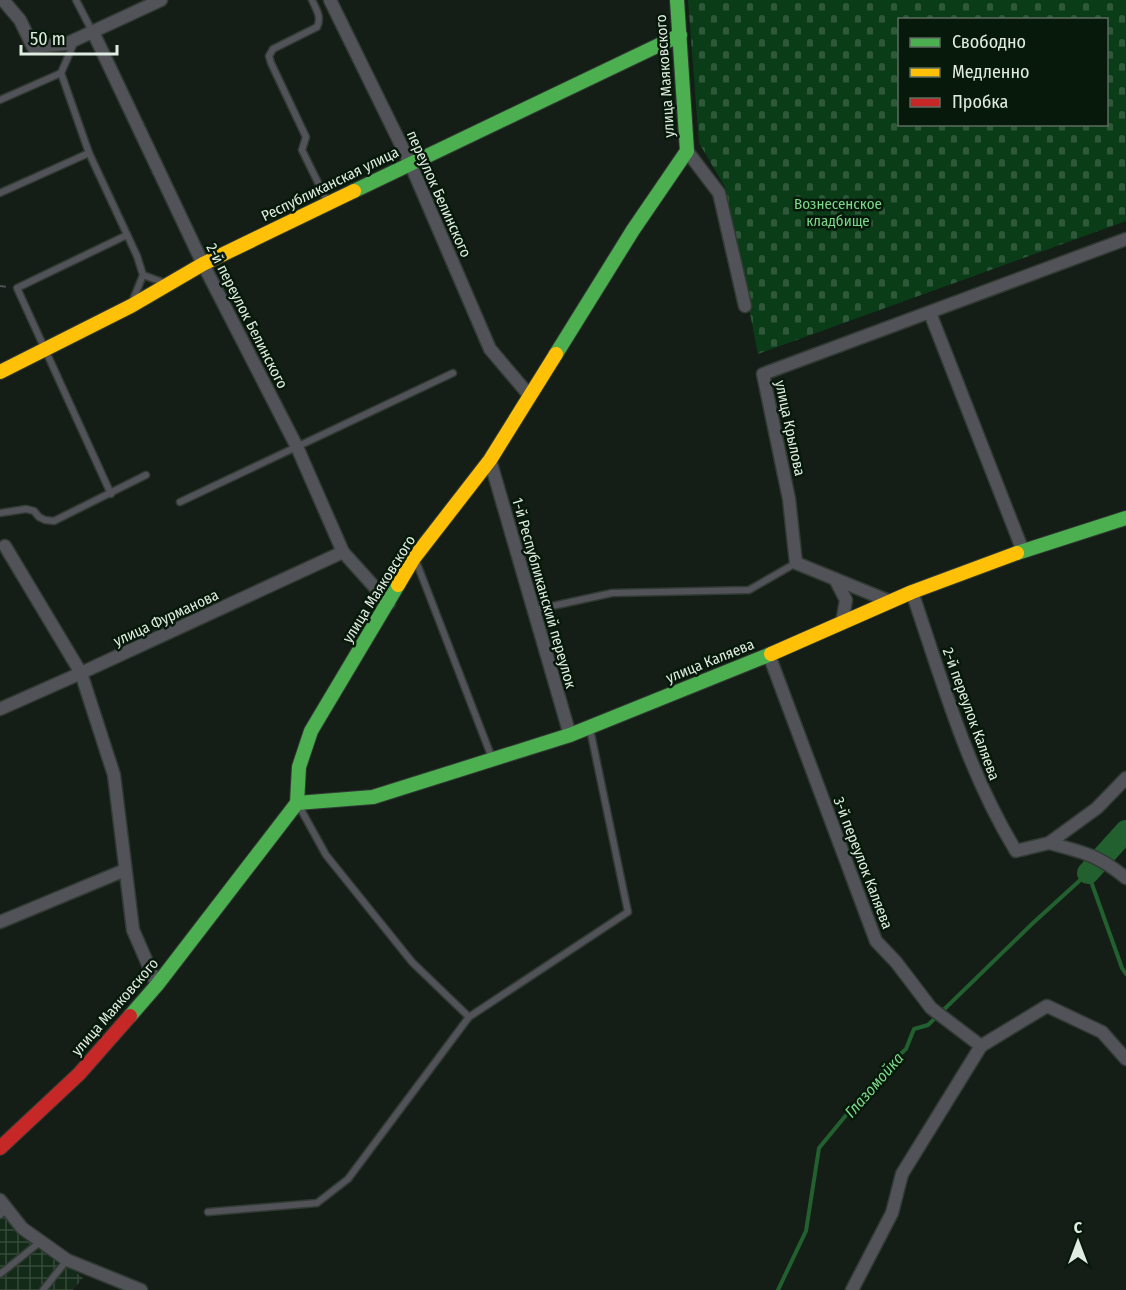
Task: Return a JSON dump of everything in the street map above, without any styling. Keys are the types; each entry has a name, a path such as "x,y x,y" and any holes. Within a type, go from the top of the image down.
{"street":[{"path":"3,0 21,20 33,47 66,44 161,0"},
{"name":"переулок Белинского","path":"330,0 410,163 490,349 529,395"},
{"name":"улица Маяковского","path":"0,1146 79,1074 157,985 297,803 299,767 311,731 414,558 490,460 633,230 687,151 677,0"},
{"name":"2-й переулок Белинского","path":"93,32 203,264 297,447 343,552 389,603"},
{"name":"Республиканская улица","path":"0,372 131,306 203,264 680,34"},
{"path":"687,151 719,193 745,306"},
{"name":"улица Крылова","path":"796,563 789,499 763,374 1126,240"},
{"path":"930,313 1023,551"},
{"name":"1-й Республиканский переулок","path":"490,460 570,735"},
{"name":"улица Каляева","path":"297,803 373,797 570,735 768,656 912,592 1023,551 1126,518"},
{"path":"5,546 81,673 114,775 133,930 157,985"},
{"name":"улица Фурманова","path":"0,708 343,552"},
{"path":"796,563 890,601"},
{"path":"835,579 846,600 842,623"},
{"name":"2-й переулок Каляева","path":"912,592 966,750 996,818 1016,851 1049,843 1097,808 1126,778"},
{"name":"3-й переулок Каляева","path":"768,656 876,941 931,1008 981,1046"},
{"path":"1049,843 1091,855 1108,863 1126,878"},
{"path":"0,922 125,870"},
{"path":"852,1290 892,1213 903,1174 981,1046 1047,1006 1102,1032 1126,1059"},
{"path":"2,1208 22,1228 67,1260 141,1290"}],"lane":[{"path":"76,0 93,32"},
{"path":"135,12 149,0"},
{"path":"312,0 320,21 317,27 273,49 269,56 306,137 302,150 328,203"},
{"path":"76,40 70,48 61,73 89,153 137,256 143,275 131,306"},
{"path":"0,100 61,73"},
{"path":"0,193 89,153"},
{"path":"111,494 17,288 127,236"},
{"path":"143,275 170,285"},
{"path":"180,502 453,373"},
{"path":"0,513 26,509 34,511 45,520 54,521 146,475"},
{"path":"414,558 492,759"},
{"path":"534,610 612,593 749,590 796,563"},
{"path":"208,1212 317,1203 348,1179 469,1017 628,912 590,726"},
{"path":"297,803 326,855 412,962 469,1017"},
{"path":"0,1274 41,1241"},
{"path":"43,1290 67,1260"}],"shaded area":[{"path":"0,1211 83,1278 73,1290 0,1290"}],"green space":[{"name":"Вознесенское кладбище","path":"688,0 1126,0 1126,221 758,354 725,187 699,143"}],"waterway":[{"name":"Глазомойка","path":"1088,873 1126,831"},
{"name":"Глазомойка","path":"778,1290 806,1231 819,1148 884,1069 906,1049 914,1029 928,1025 1088,873 1126,974"}],"traffic: fast":[{"path":"556,354 633,230 687,151 677,0"},
{"path":"354,191 680,35"},
{"path":"1017,553 1126,518"},
{"path":"130,1016 157,985 297,803 299,767 311,731 398,585"},
{"path":"297,803 373,797 570,735 771,654"}],"traffic: slow":[{"path":"0,372 131,306 203,264 354,191"},
{"path":"398,585 414,558 490,460 556,354"},
{"path":"771,654 912,592 1017,553"}],"traffic: jam":[{"path":"0,1148 79,1074 130,1016"}]}
